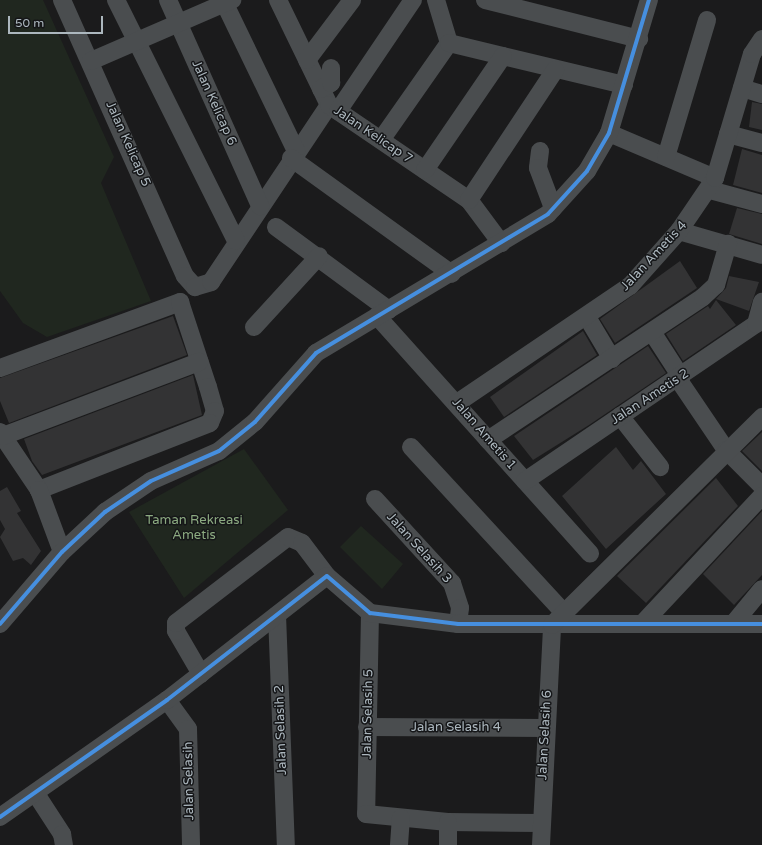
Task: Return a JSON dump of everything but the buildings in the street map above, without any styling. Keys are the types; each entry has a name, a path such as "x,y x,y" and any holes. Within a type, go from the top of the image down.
{"street":[{"name":"Jalan Kelicap 5","path":"62,0 91,61 185,276 195,287 211,282 236,241"},
{"path":"116,0 135,42 236,241 294,155 333,108 413,0"},
{"name":"Jalan Kelicap 6","path":"168,0 260,206"},
{"name":"Jalan Kelicap 7","path":"278,0 321,89 333,108 470,200 501,243"},
{"path":"436,0 449,43"},
{"path":"485,0 639,38"},
{"path":"0,624 62,552 105,512 150,481 218,451 255,422 316,353 452,274 553,208 587,171 609,133 639,38 649,0"},
{"path":"91,61 179,24 227,1 294,155 452,274"},
{"path":"307,60 343,5"},
{"path":"666,157 707,20"},
{"name":"Jalan Ametis 4","path":"457,403 587,317 630,286 679,231 712,184 752,54 762,39"},
{"path":"449,43 555,70 624,85"},
{"path":"381,140 449,43"},
{"path":"425,170 503,56"},
{"path":"321,89 331,83 331,68"},
{"path":"470,200 555,70"},
{"path":"742,88 762,94"},
{"path":"609,133 666,157 712,184 762,204"},
{"path":"728,134 762,143"},
{"path":"540,151 538,168 553,208"},
{"name":"Jalan Ametis 1","path":"276,227 319,256 383,313 488,440 590,553"},
{"path":"679,231 762,255"},
{"path":"488,440 652,332 716,285 728,244"},
{"path":"254,327 319,256"},
{"path":"2,363 180,302 215,411 210,423 39,490"},
{"name":"Jalan Ametis 2","path":"525,481 620,416 680,378 756,324 762,302"},
{"path":"587,317 612,359"},
{"path":"652,332 726,450 762,486"},
{"path":"62,552 39,490 1,434 199,362"},
{"path":"620,416 660,467"},
{"path":"558,619 603,579 726,450 762,417"},
{"path":"411,447 558,619"},
{"path":"643,623 762,496"},
{"name":"Jalan Selasih 3","path":"376,500 452,583 460,608 458,624"},
{"path":"200,674 176,631 176,623 288,537 302,543 327,576 370,613 458,624 558,619 643,623 762,624"},
{"path":"0,817 36,794 167,700 327,576"},
{"path":"733,624 762,589"},
{"name":"Jalan Selasih 5","path":"370,613 366,814 401,818"},
{"name":"Jalan Selasih 2","path":"277,615 286,845"},
{"name":"Jalan Selasih 6","path":"540,845 545,728 558,619"},
{"name":"Jalan Selasih","path":"167,700 188,729 191,845"},
{"name":"Jalan Selasih 4","path":"368,727 545,728"},
{"path":"36,794 62,834 64,845"},
{"path":"399,845 401,818 448,822 541,823"},
{"path":"448,822 448,845"}],"green space":[{"path":"0,0 43,0 114,157 101,183 151,301 47,337 23,323 0,291"},
{"name":"Taman Rekreasi Ametis","path":"244,449 288,510 184,598 129,512"},
{"path":"361,526 403,564 382,589 340,547"}],"cycle path":[{"path":"0,624 62,552 105,512 151,481 219,451 255,422 316,353 548,214 587,171 609,133 649,0"},
{"path":"0,817 167,700 327,576 370,613 458,624 762,624"}]}
